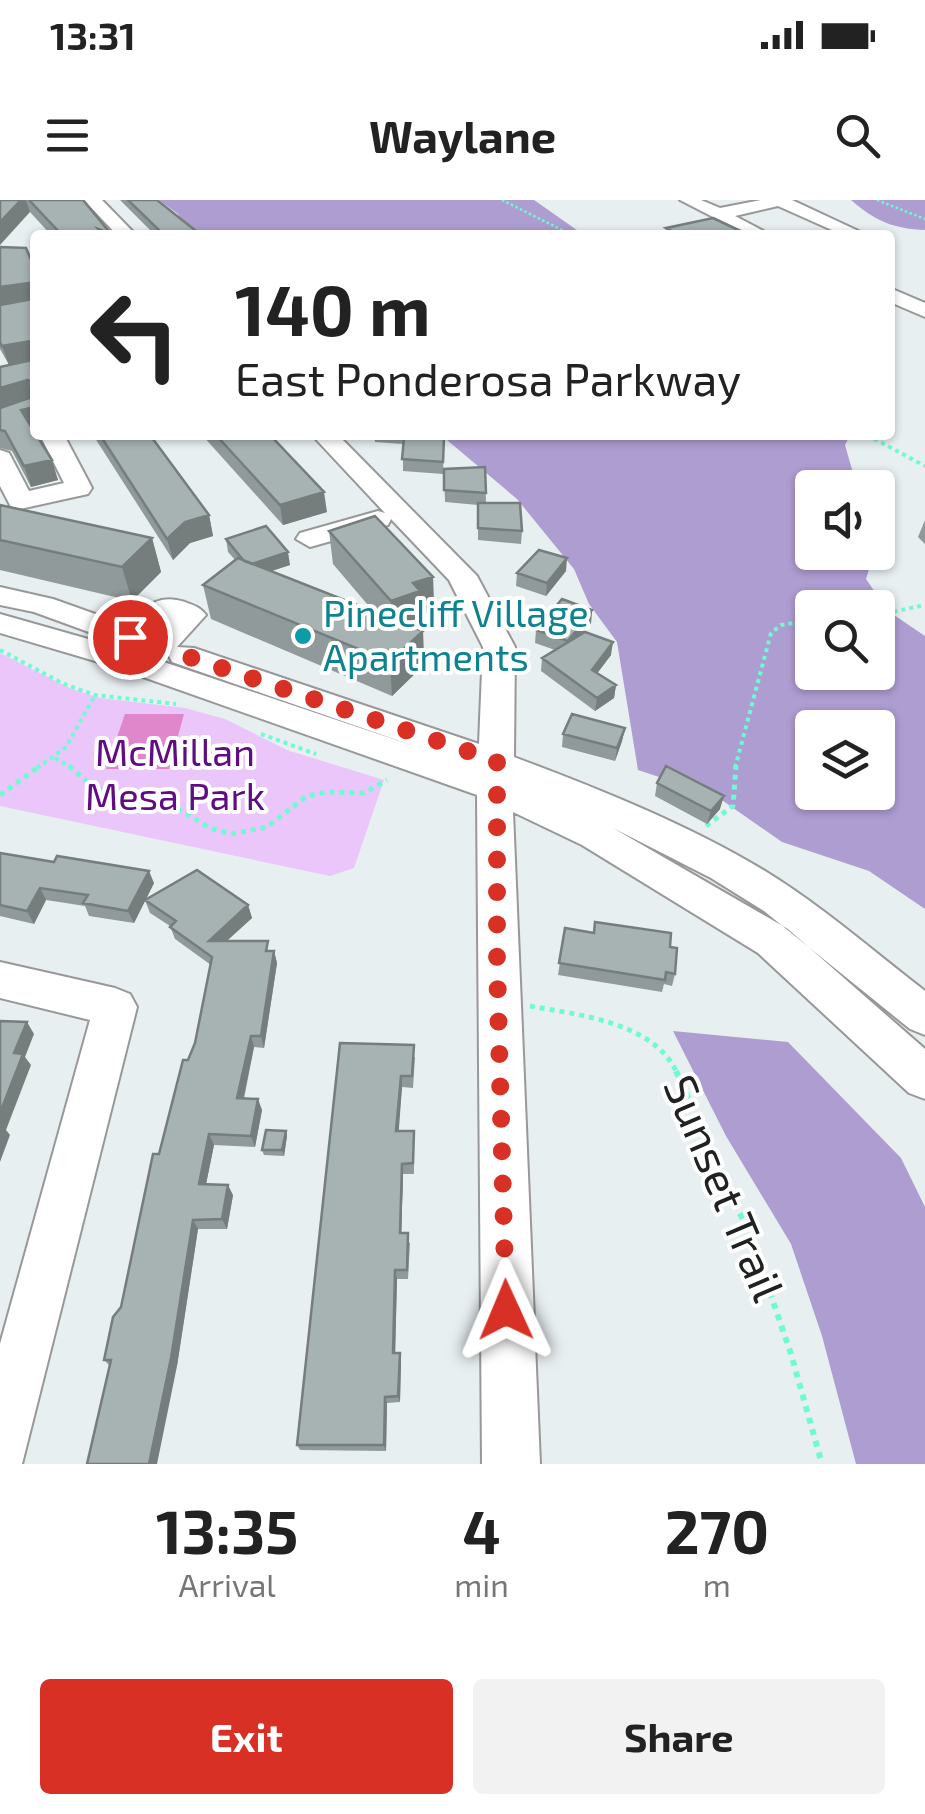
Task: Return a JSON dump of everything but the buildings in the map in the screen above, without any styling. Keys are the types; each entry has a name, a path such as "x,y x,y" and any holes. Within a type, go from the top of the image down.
{"street":[{"path":"92,200 122,230"},
{"path":"688,200 752,230"},
{"path":"718,214 780,201 847,230"},
{"path":"895,296 921,306"},
{"path":"2,469 20,501 79,488 55,440"},
{"path":"329,440 462,576 499,647 496,774 511,1464"},
{"path":"310,539 400,512"},
{"path":"0,596 42,605 137,646 680,844 739,875 925,1078"},
{"path":"0,623 137,646"},
{"path":"496,774 739,920 797,939 925,1016"},
{"path":"0,980 115,1008 0,1448"}],"path":[{"path":"502,200 562,230"},
{"path":"877,200 925,219"},
{"path":"876,440 925,466"},
{"path":"895,611 925,605"},
{"path":"680,844 732,806 736,793 732,777 771,632 795,623"},
{"path":"0,650 64,684 96,695 184,705"},
{"path":"0,795 66,747 96,695"},
{"path":"252,730 291,748 318,754"},
{"path":"54,758 74,766 86,784 98,791 180,806 206,828 223,834 265,829 309,794 327,790 368,794 380,790 387,780 370,773"},
{"name":"Sunset Trail","path":"529,1006 589,1018 650,1038 670,1058 752,1240 792,1354 822,1464"}],"shaded area":[{"path":"159,200 534,200 577,230 188,230 178,214"},
{"path":"851,200 925,200 925,230 885,222"},
{"path":"447,440 848,440 845,445 852,470 795,470 795,570 869,570 866,579 874,590 795,590 795,690 895,690 895,616 925,636 925,909 869,871 782,842 716,796 638,770 617,642 589,604 574,569 517,499"},
{"path":"125,714 184,714 169,769 106,769"},
{"path":"673,1031 788,1042 901,1158 925,1207 925,1464 856,1464 822,1336 791,1244 726,1136"}],"green space":[{"name":"McMillan Mesa Park","path":"0,653 72,689 100,698 185,708 225,719 287,750 384,780 354,868 330,876 0,806"}],"place":[{"name":"Pinecliff Village Apartments","path":"303,636"}],"route":[{"path":"130,637 497,761 494,788 506,1310"}]}
